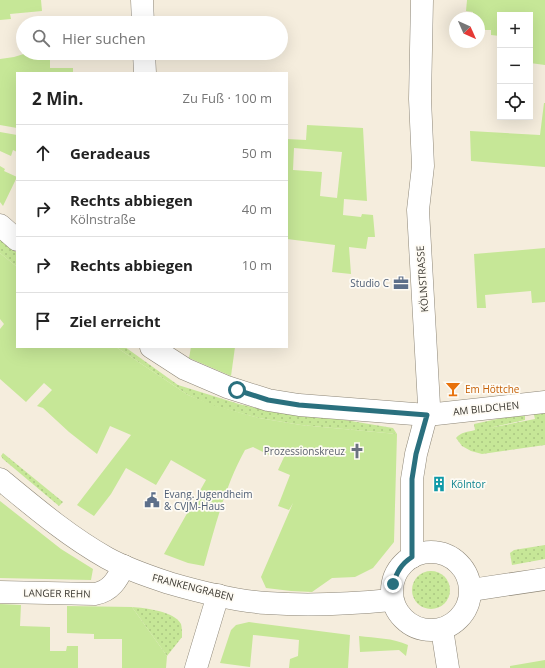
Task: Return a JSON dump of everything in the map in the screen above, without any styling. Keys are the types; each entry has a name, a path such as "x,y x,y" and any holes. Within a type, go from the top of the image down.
{"street":[{"path":"142,0 143,16"},
{"name":"KÖLNSTRASSE","path":"412,557 412,479 416,454 427,415 429,396 418,210 423,162 420,99 422,0"},
{"path":"144,60 145,72"},
{"path":"0,225 16,239"},
{"name":"AM BILDCHEN","path":"153,348 199,376 268,400 299,405 427,415 545,402"},
{"name":"FRANKENGRABEN","path":"0,479 66,532 91,548 146,576 218,595 266,603 355,603 391,600"},
{"path":"428,552 442,553 450,556 464,568 470,580 471,590 471,599 462,615 450,625 442,629 426,630 414,627 398,613 391,600 393,584 398,571 406,560 428,552"},
{"name":"LANGER REHN","path":"0,592 88,594 102,592 112,587 124,566"},
{"path":"471,590 545,579"},
{"path":"196,668 218,595"},
{"path":"442,629 448,668"}],"green space":[{"path":"0,0 41,0 42,11 10,14 11,19 0,20"},
{"path":"467,0 545,0 545,65 533,63 533,12 497,12 497,36 491,35 491,30 485,30 485,12 466,11"},
{"path":"16,56 16,60 50,60 50,68 73,68 73,72 16,72 16,128 0,125 0,59"},
{"path":"544,103 545,167 471,161 470,131 540,135"},
{"path":"307,125 363,128 367,201 344,199 343,215 361,217 362,214 373,215 375,237 368,237 366,249 349,247 351,274 332,272 335,245 288,239 288,139 306,140","holes":["294,148 342,152 337,198 320,196 322,172 293,170"]},
{"path":"0,132 16,135 16,152 13,150 11,156 0,151"},
{"path":"0,166 5,169 4,171 16,177 16,179 3,206 0,202"},
{"path":"0,238 16,252 16,266 0,253"},
{"path":"545,248 545,302 532,303 531,291 485,295 486,308 477,308 474,254"},
{"path":"0,253 16,266 16,348 118,348 188,395 213,405 259,418 301,425 397,434 394,542 373,568 355,577 332,578 312,592 266,588 261,577 293,503 289,510 278,506 290,475 278,470 285,455 272,448 269,455 253,447 245,450 226,492 204,566 188,563 164,554 206,480 171,460 156,485 126,468 111,494 94,516 77,505 131,435 110,426 97,454 69,432 43,408 37,406 52,390 44,383 26,402 0,379 0,329 4,324 0,319"},
{"path":"118,348 126,348 178,385 239,404 268,411 309,414 393,428 397,434 301,425 259,418 211,405 188,395"},
{"path":"191,348 235,348 231,376 189,358"},
{"path":"545,410 545,445 482,454 471,451 462,446 456,438 462,433 475,430 474,424 525,413 525,420 489,428 535,419 533,411"},
{"path":"3,453 63,502 59,506 3,459 1,456"},
{"path":"0,501 61,549 93,569 91,580 0,578"},
{"path":"545,545 545,559 512,565 510,553 514,550"},
{"path":"427,571 435,571 445,576 449,583 449,597 445,604 435,609 427,609 417,604 415,601 412,594 412,586 417,576 420,574"},
{"path":"0,604 21,605 20,626 50,627 50,651 66,651 67,646 78,646 78,668 0,668"},
{"path":"67,606 132,607 167,656 166,668 122,668 122,639 94,639 94,634 67,633"},
{"path":"132,607 151,609 166,613 181,624 182,637 167,656"},
{"path":"249,622 350,635 348,668 289,668 290,659 298,656 299,640 253,635 250,667 220,663 231,630 236,625"},
{"path":"359,636 390,640 408,645 406,656 399,650 360,652"},
{"path":"545,660 545,668 510,668 510,666"}],"place":[{"name":"Studio C","path":"401,283"},
{"name":"Em Höttche","path":"453,389"},
{"name":"Prozessionskreuz","path":"357,451"},
{"name":"Kölntor","path":"439,484"},
{"name":"Evang. Jugendheim & CVJM-Haus","path":"152,500"}],"route":[{"path":"237,390 282,403 427,415 416,454 412,479 412,557 401,565 393,584"}]}
